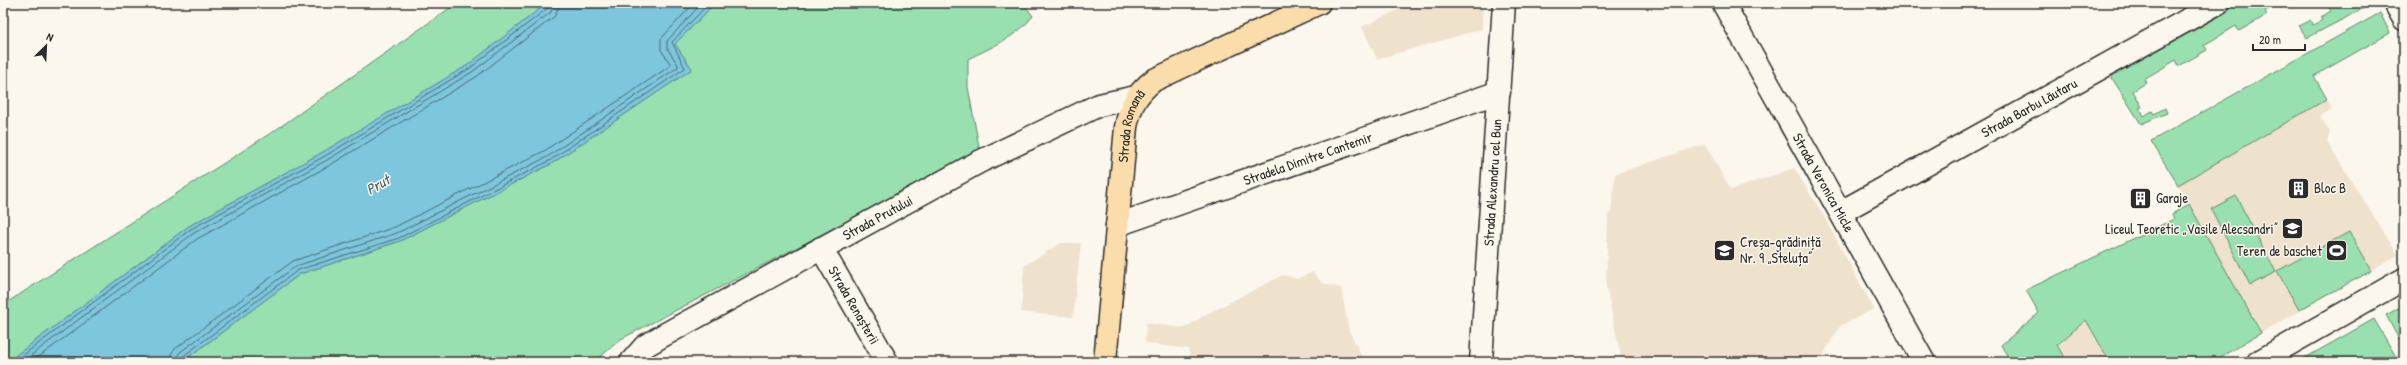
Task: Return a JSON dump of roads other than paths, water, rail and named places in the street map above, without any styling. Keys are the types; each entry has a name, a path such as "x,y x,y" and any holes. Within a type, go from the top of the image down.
{"main road":[{"name":"Strada Romană","path":"1105,362 1126,127 1129,109 1136,97 1154,80 1319,3"}],"street":[{"name":"Strada Alexandru cel Bun","path":"1481,362 1504,3"},
{"name":"Strada Veronica Micle","path":"1723,3 1924,362"},
{"name":"Strada Barbu Lăutaru","path":"1840,212 2218,3"},
{"path":"2395,3 2404,19"},
{"name":"Stradela Dimitre Cantemir","path":"1117,225 1499,92"},
{"name":"Strada Prutului","path":"631,362 645,346 979,162 1085,111 1100,105 1136,97"},
{"name":"Strada Renașterii","path":"821,248 887,362"},
{"path":"2258,362 2404,279"}],"water":[{"name":"Prut","path":"547,3 715,3 675,44 692,69 551,164 400,241 300,274 182,362 7,362 189,226 323,152 468,65"}],"place":[{"name":"Bloc B","path":"2299,188"},
{"name":"Garaje","path":"2141,198"},
{"name":"Liceul Teoretic „Vasile Alecsandri”","path":"2293,229"},
{"name":"Creșa-grădiniță Nr. 9 „Steluța”","path":"1725,250"},
{"name":"Teren de baschet","path":"2337,251"}]}
